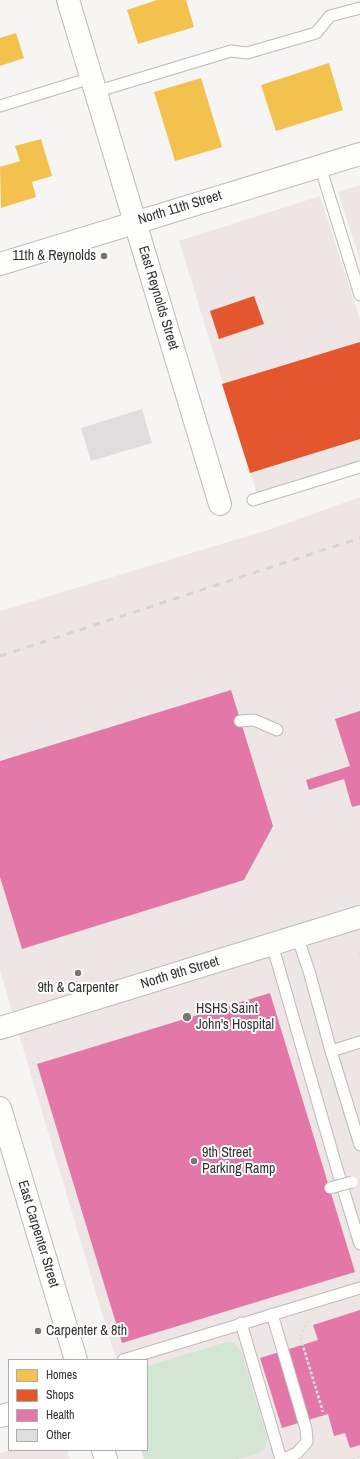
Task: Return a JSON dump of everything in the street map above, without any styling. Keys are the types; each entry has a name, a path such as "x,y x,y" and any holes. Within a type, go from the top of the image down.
{"street":[{"name":"East Reynolds Street","path":"68,0 220,504"},
{"name":"North 11th Street","path":"0,264 360,154"},
{"name":"North 9th Street","path":"0,1028 360,917"},
{"name":"East Carpenter Street","path":"0,1108 76,1359"}],"lane":[{"path":"0,106 231,51 247,53 316,33 330,16 360,8"},
{"path":"320,166 360,295"},
{"path":"253,500 360,467"},
{"path":"240,721 254,720 277,730"},
{"path":"296,936 309,972 331,1051 360,1145"},
{"path":"272,944 348,1204 356,1218 360,1244"},
{"path":"331,1051 360,1042"},
{"path":"330,1188 356,1180"},
{"path":"126,1359 360,1288"},
{"path":"241,1323 282,1459 297,1453 307,1442 306,1429 272,1314"}],"path":[{"path":"314,1320 307,1322 300,1336 323,1412"},
{"path":"300,1326 304,1328"},
{"path":"352,1459 360,1456"}],"shaded area":[{"path":"360,185 360,261 338,192"},
{"path":"320,196 360,319 360,462 257,494 179,241"},
{"name":"HSHS Saint John's Hospital","path":"360,497 360,1459 238,1459 259,1453 226,1342 148,1366 148,1359 116,1359 0,971 0,611 271,529"},
{"path":"8,1451 67,1451 70,1459 0,1459 0,1453"}],"green space":[{"path":"226,1342 234,1343 241,1351 267,1438 266,1447 259,1453 238,1459 144,1459 141,1451 148,1451 148,1366"}],"building: Homes":[{"path":"157,0 186,0 194,27 138,44 127,10"},
{"path":"16,33 24,58 0,66 0,38"},
{"path":"329,63 343,110 276,131 261,85"},
{"path":"201,78 222,147 175,161 154,92"},
{"path":"41,139 52,176 32,182 36,197 1,208 0,167 20,161 15,146"}],"building: Shops":[{"path":"254,296 264,324 219,339 210,311"},
{"path":"360,342 360,439 250,473 222,384"}],"building: Health":[{"path":"231,690 273,826 244,880 22,949 0,877 0,761"},
{"path":"360,711 360,805 352,807 344,779 309,790 306,780 350,766 335,719"},
{"name":"9th Street Parking Ramp","path":"270,993 355,1272 122,1343 37,1064"},
{"path":"360,1310 360,1445 350,1448 345,1433 334,1436 328,1414 282,1428 260,1358 318,1340 313,1325"}],"building: Other":[{"path":"142,409 152,443 91,461 81,428"}],"railway":[{"path":"0,656 360,538"}],"place":[{"name":"11th & Reynolds","path":"104,256"},
{"name":"9th & Carpenter","path":"78,973"},
{"name":"HSHS Saint John's Hospital","path":"187,1017"},
{"name":"9th Street Parking Ramp","path":"194,1161"},
{"name":"Carpenter & 8th","path":"38,1331"}]}
